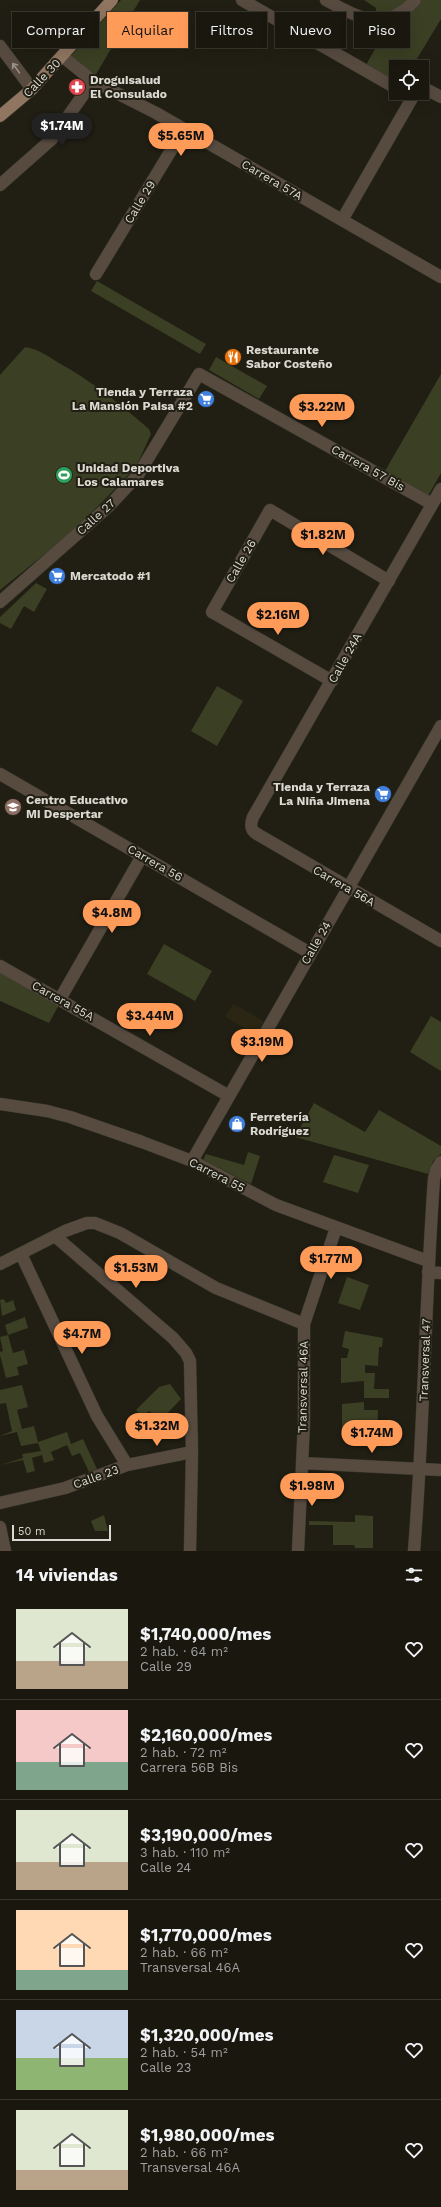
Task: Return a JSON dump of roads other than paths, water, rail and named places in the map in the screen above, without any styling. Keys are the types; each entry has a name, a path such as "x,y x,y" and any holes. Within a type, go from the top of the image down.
{"main road":[{"name":"Calle 30","path":"0,116 32,89 112,0"}],"street":[{"path":"242,0 389,84"},
{"path":"326,0 357,14 380,21 395,16 415,0"},
{"path":"0,46 32,89"},
{"name":"Carrera 57A","path":"62,56 93,81 184,129 441,277"},
{"path":"0,185 52,139 93,81"},
{"path":"429,95 441,97"},
{"path":"342,220 411,100"},
{"name":"Calle 29","path":"96,274 184,129"},
{"name":"Carrera 57 Bis","path":"199,374 432,504"},
{"name":"Calle 27","path":"0,602 110,505 138,475 199,374"},
{"name":"Calle 24A","path":"251,827 253,817 441,489"},
{"name":"Calle 26","path":"332,681 212,612 270,510 389,581"},
{"name":"Calle 24","path":"192,1161 310,952 441,726"},
{"name":"Carrera 56","path":"0,774 310,952"},
{"name":"Carrera 56A","path":"251,827 253,832 347,888 441,941"},
{"path":"60,999 142,856"},
{"name":"Carrera 55A","path":"0,966 229,1096"},
{"name":"Carrera 55","path":"0,1104 70,1117 192,1161 276,1205 336,1228 428,1266 441,1273"},
{"name":"Transversal 47","path":"414,1551 421,1469 428,1266 438,1166"},
{"path":"0,1264 87,1223 102,1225 132,1239 216,1288 304,1324"},
{"name":"Transversal 46A","path":"298,1551 304,1422 304,1324 336,1228"},
{"path":"56,1237 173,1338 186,1353 190,1361 192,1452 190,1551"},
{"path":"21,1254 98,1416 127,1465"},
{"name":"Calle 23","path":"0,1503 65,1488 127,1465 192,1452"},
{"path":"302,1462 441,1470"},
{"path":"0,1527 5,1551"}],"place":[{"name":"Droguisalud El Consulado","path":"77,87"},
{"name":"Restaurante Sabor Costeño","path":"233,357"},
{"name":"Tienda y Terraza La Mansión Paisa #2","path":"206,399"},
{"name":"Unidad Deportiva Los Calamares","path":"64,475"},
{"name":"Mercatodo #1","path":"57,576"},
{"name":"Tienda y Terraza La Niña Jimena","path":"383,794"},
{"name":"Centro Educativo Mi Despertar","path":"13,807"},
{"name":"Ferretería Rodríguez","path":"237,1124"}]}
